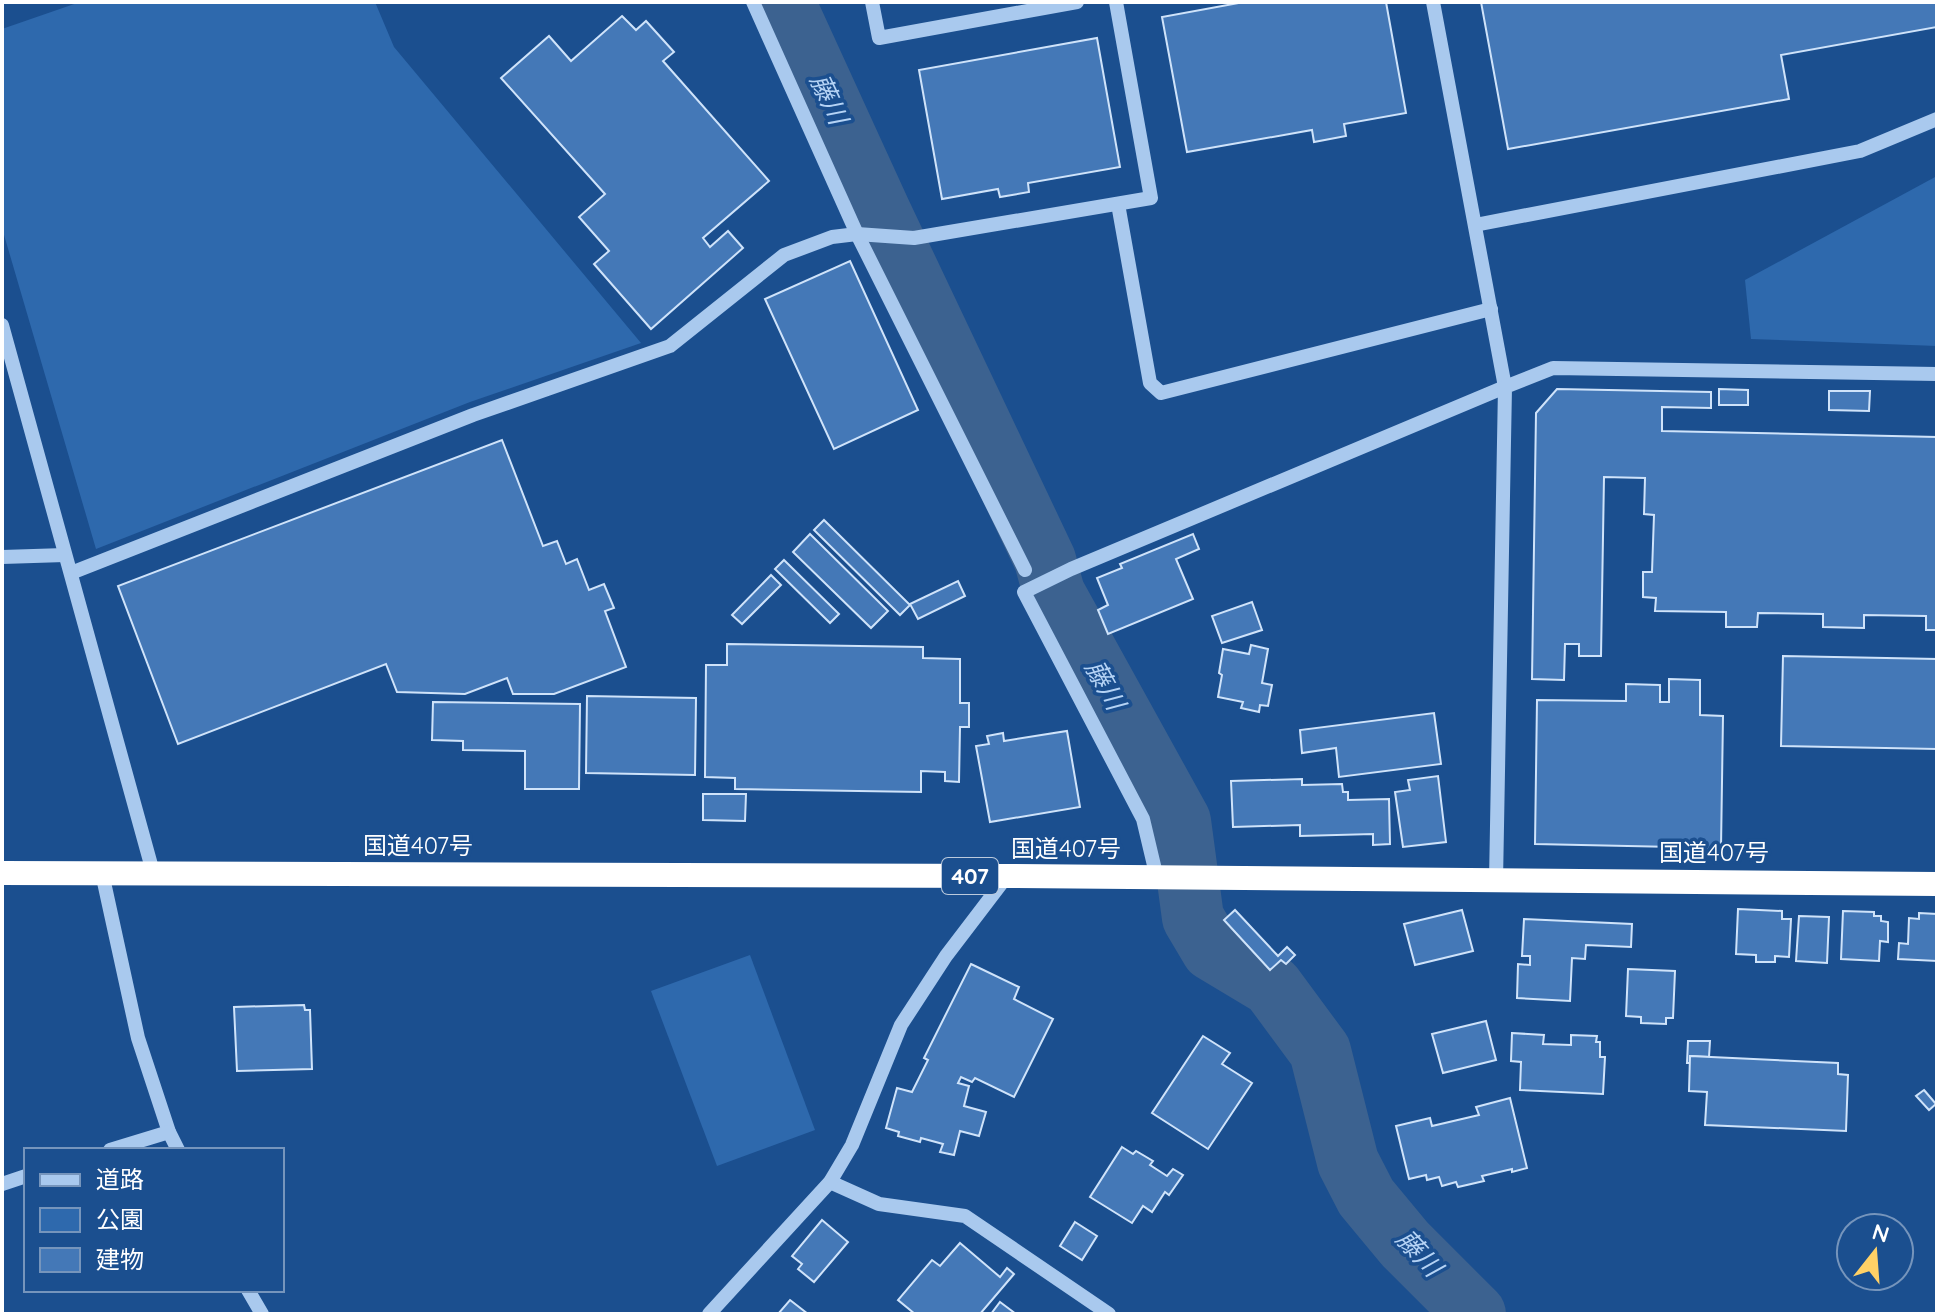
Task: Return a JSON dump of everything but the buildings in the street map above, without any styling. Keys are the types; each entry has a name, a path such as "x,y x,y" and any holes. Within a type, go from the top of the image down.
{"highway":[{"name":"国道407号","path":"2,873 1007,876 1937,884"}],"street":[{"path":"753,2 857,234 1025,570"},
{"path":"872,2 879,38 1077,2"},
{"path":"71,573 473,415 670,346 784,255 832,237 857,234 914,238 1151,198 1116,2"},
{"path":"1433,2 1505,387 1496,881"},
{"path":"1475,225 1860,151 1937,119"},
{"path":"1118,204 1150,383 1161,393 1491,309"},
{"path":"2,325 153,872"},
{"path":"1157,878 1143,819 1024,592 1071,569 1553,368 1937,374"},
{"path":"2,557 65,555"},
{"path":"102,873 138,1038 177,1148"},
{"path":"709,1314 830,1182 852,1145 901,1025 946,956 1007,876"},
{"path":"117,1148 169,1132"},
{"path":"2,1184 24,1177"},
{"path":"830,1182 879,1204 965,1216 1109,1314"},
{"path":"249,1292 262,1314"}],"green space":[{"path":"80,2 375,2 394,47 641,343 470,402 96,549 2,228 2,29"},
{"path":"1937,176 1937,346 1751,339 1745,280"},
{"path":"750,955 815,1130 717,1166 651,991"}],"waterway":[{"name":"藤川","path":"784,2 1045,560 1054,593 1180,821 1193,918 1212,950 1272,986 1320,1051 1348,1162 1366,1197 1405,1244 1475,1314"}]}
